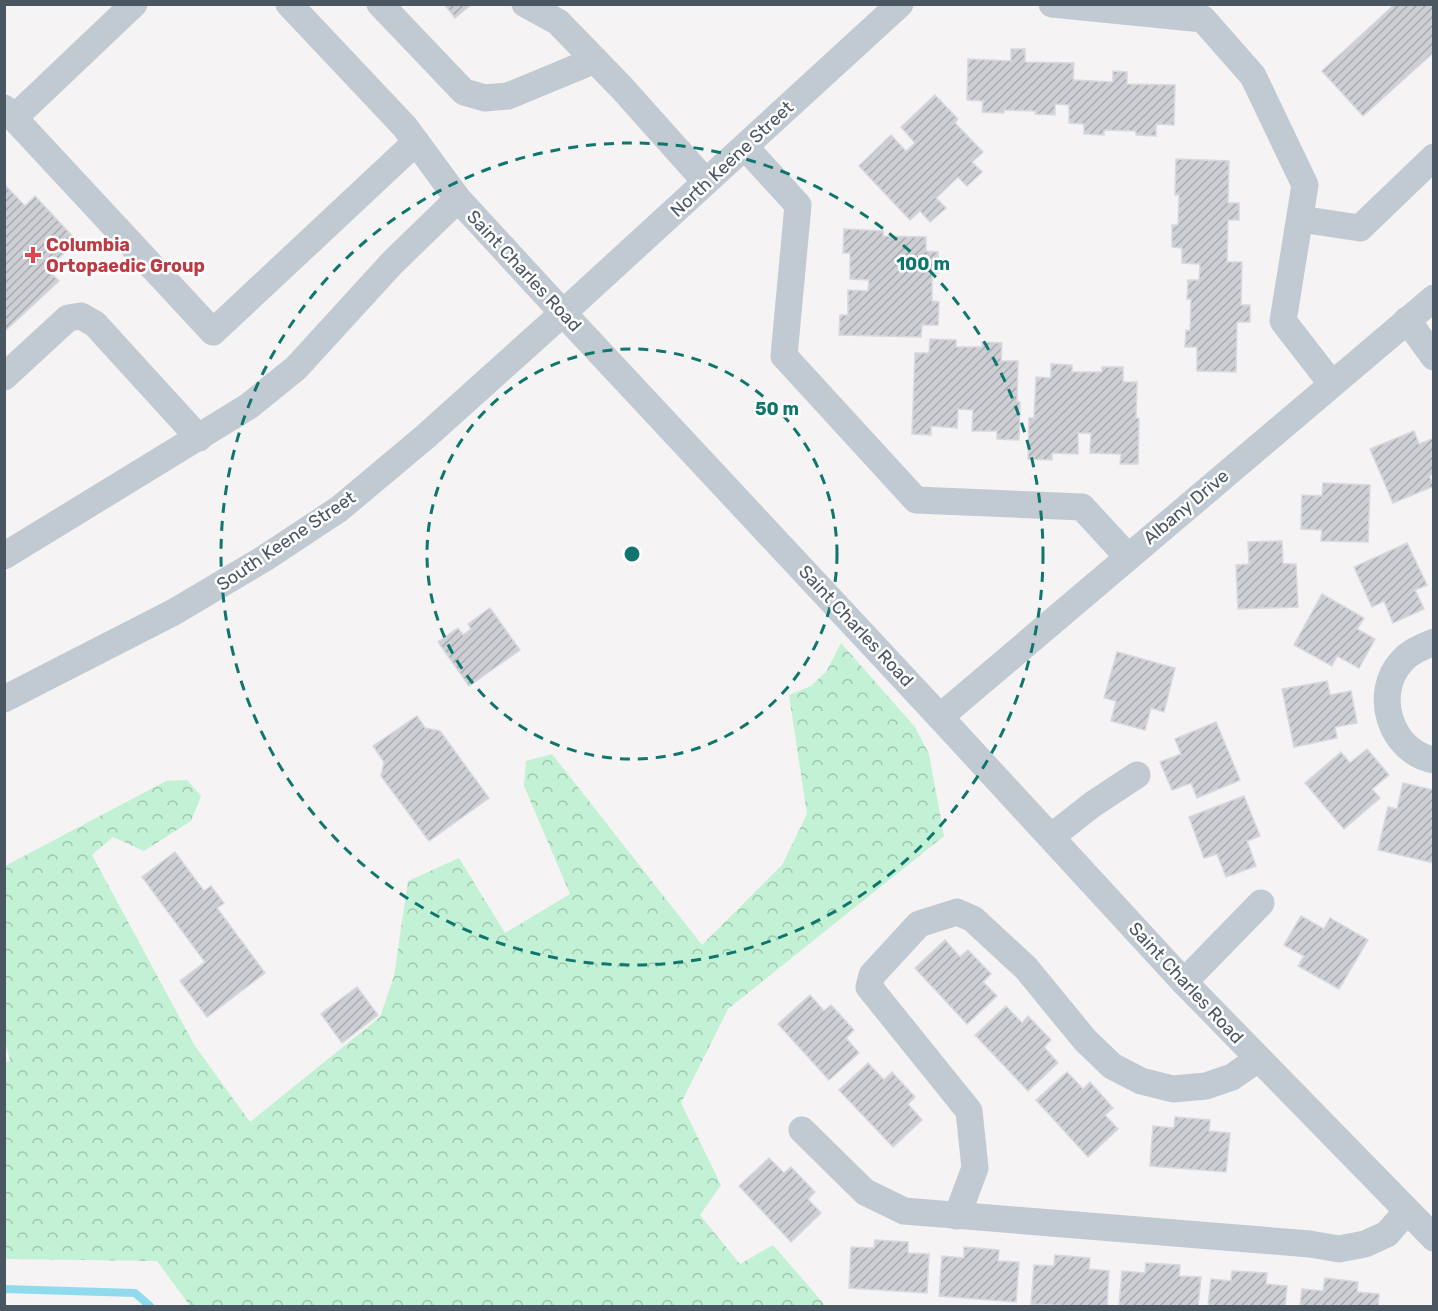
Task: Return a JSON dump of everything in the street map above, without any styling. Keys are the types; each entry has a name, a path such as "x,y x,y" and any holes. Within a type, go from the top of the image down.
{"street":[{"path":"134,4 9,113 213,333 417,142"},
{"name":"Saint Charles Road","path":"289,4 405,127 458,200 1184,981 1406,1212 1434,1238"},
{"path":"380,4 464,92 484,98 508,96 595,60"},
{"path":"525,4 558,22 706,182"},
{"name":"North Keene Street","path":"563,313 900,4"},
{"path":"1052,4 1208,12 1253,76 1305,185 1283,321 1331,383"},
{"path":"745,147 798,205 784,356 916,500 1082,507 1128,557"},
{"path":"1300,219 1360,228 1434,157"},
{"path":"4,556 249,406 296,368 393,262 458,200"},
{"name":"Albany Drive","path":"940,717 1331,383 1434,298"},
{"name":"South Keene Street","path":"4,699 174,612 265,558 339,509 425,437 563,313"},
{"path":"4,377 58,325 68,318 81,316 95,324 200,438"},
{"path":"1407,320 1434,357"},
{"path":"1434,642 1417,649 1401,661 1391,678 1387,697 1389,717 1397,736 1411,750 1434,760"},
{"path":"1051,837 1093,804 1137,775"},
{"path":"1184,981 1261,903"},
{"path":"957,1216 975,1168 969,1111 869,987 872,975 919,924 957,912 974,919 1026,968 1085,1041 1112,1066 1141,1081 1173,1089 1206,1086 1232,1077 1258,1059"},
{"path":"802,1130 865,1192 904,1211 1310,1244 1339,1249 1365,1244 1387,1234 1406,1212"}],"green space":[{"path":"841,643 915,727 929,754 944,836 728,1009 681,1103 721,1185 700,1215 740,1264 773,1245 824,1304 823,1306 190,1306 157,1261 5,1259 4,1063 10,1061 4,1037 5,866 166,781 187,780 201,796 191,821 144,851 113,837 92,855 195,1046 250,1122 380,1017 394,976 408,881 459,858 505,933 570,894 524,786 526,761 552,754 702,945 782,865 807,814 789,695 811,686 826,672"}],"building":[{"path":"444,4 472,4 455,18"},
{"path":"1395,4 1434,4 1434,52 1363,116 1322,71"},
{"path":"1011,49 1025,49 1025,62 1074,63 1073,80 1113,82 1113,71 1127,72 1127,84 1175,85 1174,125 1156,124 1156,136 1136,135 1136,131 1104,130 1104,135 1084,134 1084,124 1069,123 1069,105 1055,104 1055,115 1035,114 1036,111 982,112 983,101 967,100 968,59 1011,61"},
{"path":"935,95 958,119 955,123 983,152 972,162 982,172 967,186 958,177 936,198 946,208 930,222 920,211 910,220 859,166 891,135 906,151 915,143 901,127"},
{"path":"1176,159 1229,161 1228,203 1239,203 1239,220 1228,220 1227,262 1242,262 1241,305 1250,305 1250,322 1237,322 1236,372 1197,371 1197,347 1185,347 1186,330 1190,331 1191,299 1187,299 1188,280 1199,280 1200,264 1182,263 1182,248 1172,247 1172,225 1178,225 1179,195 1175,195"},
{"name":"Columbia Ortopaedic Group","path":"4,184 25,206 35,196 77,241 47,269 59,281 6,330 4,328"},
{"path":"844,229 883,231 883,236 926,237 926,251 938,252 938,273 932,273 932,301 939,302 938,325 922,325 921,337 839,335 840,315 848,315 848,290 868,291 869,280 850,279 850,253 843,253"},
{"path":"930,339 956,340 956,347 982,347 982,342 1002,343 1001,361 1018,361 1019,440 997,439 997,431 972,431 973,410 958,409 957,428 931,426 931,435 912,434 915,353 929,353"},
{"path":"1051,364 1072,365 1072,372 1102,372 1102,367 1123,367 1123,382 1137,382 1138,464 1120,464 1121,454 1090,453 1091,433 1078,433 1078,454 1052,453 1052,460 1028,459 1029,418 1034,418 1036,377 1051,378"},
{"path":"1414,431 1419,444 1434,438 1434,474 1429,476 1434,486 1393,503 1370,449"},
{"path":"1323,483 1370,485 1368,542 1321,541 1322,530 1301,529 1302,495 1322,496"},
{"path":"1282,541 1283,564 1296,564 1298,607 1238,609 1236,565 1249,564 1248,542"},
{"path":"1407,543 1427,585 1415,590 1424,609 1393,623 1384,601 1372,607 1354,567"},
{"path":"1322,594 1364,618 1357,629 1375,639 1359,668 1337,656 1332,666 1294,645"},
{"path":"490,608 520,650 469,686 438,642 458,628 463,635 471,629 468,624"},
{"path":"1117,652 1175,668 1164,712 1151,708 1145,730 1111,721 1116,701 1104,698"},
{"path":"1327,681 1330,695 1351,691 1357,723 1335,727 1337,738 1294,747 1282,689"},
{"path":"417,716 425,728 440,731 489,798 429,841 381,776 384,762 373,746"},
{"path":"1216,722 1240,780 1197,798 1191,783 1172,790 1160,762 1181,754 1175,739"},
{"path":"1367,749 1389,775 1372,789 1380,798 1344,829 1305,783 1341,752 1350,763"},
{"path":"1403,783 1434,790 1434,863 1378,850 1388,807 1397,809"},
{"path":"1244,796 1260,836 1247,841 1256,866 1226,877 1217,854 1204,858 1189,817"},
{"path":"175,852 204,891 211,886 224,903 217,908 265,973 207,1017 180,981 205,962 142,877"},
{"path":"1301,916 1324,929 1330,918 1368,940 1339,989 1298,966 1304,956 1284,945"},
{"path":"945,940 960,957 968,950 991,974 983,982 997,996 967,1024 915,968"},
{"path":"357,987 378,1015 342,1043 321,1014"},
{"path":"810,995 824,1011 831,1005 854,1030 846,1038 859,1053 829,1080 778,1024"},
{"path":"1006,1006 1022,1023 1028,1016 1051,1040 1044,1047 1058,1063 1028,1091 975,1035"},
{"path":"868,1063 884,1080 892,1072 915,1097 908,1104 922,1120 893,1147 839,1090"},
{"path":"1067,1072 1083,1089 1090,1082 1113,1108 1105,1115 1118,1129 1088,1157 1036,1100"},
{"path":"1175,1117 1210,1120 1209,1131 1230,1133 1226,1172 1150,1166 1153,1126 1174,1128"},
{"path":"769,1158 784,1173 791,1167 815,1192 808,1199 821,1213 791,1242 739,1186"},
{"path":"875,1240 908,1242 908,1253 929,1254 927,1293 849,1288 851,1247 874,1248"},
{"path":"964,1247 999,1250 998,1261 1019,1262 1016,1302 939,1296 942,1256 964,1258"},
{"path":"1055,1255 1090,1258 1089,1269 1109,1271 1107,1306 1031,1304 1034,1265 1054,1266"},
{"path":"1146,1263 1180,1265 1179,1276 1201,1277 1198,1306 1119,1306 1122,1271 1145,1273"},
{"path":"1232,1271 1267,1273 1266,1284 1287,1286 1285,1306 1208,1306 1211,1279 1231,1281"},
{"path":"1325,1278 1358,1282 1357,1292 1379,1294 1378,1306 1300,1306 1302,1289 1323,1291"}],"waterway":[{"path":"4,1289 135,1293 150,1306"}],"place":[{"name":"Columbia Ortopaedic Group","path":"33,255"}]}
